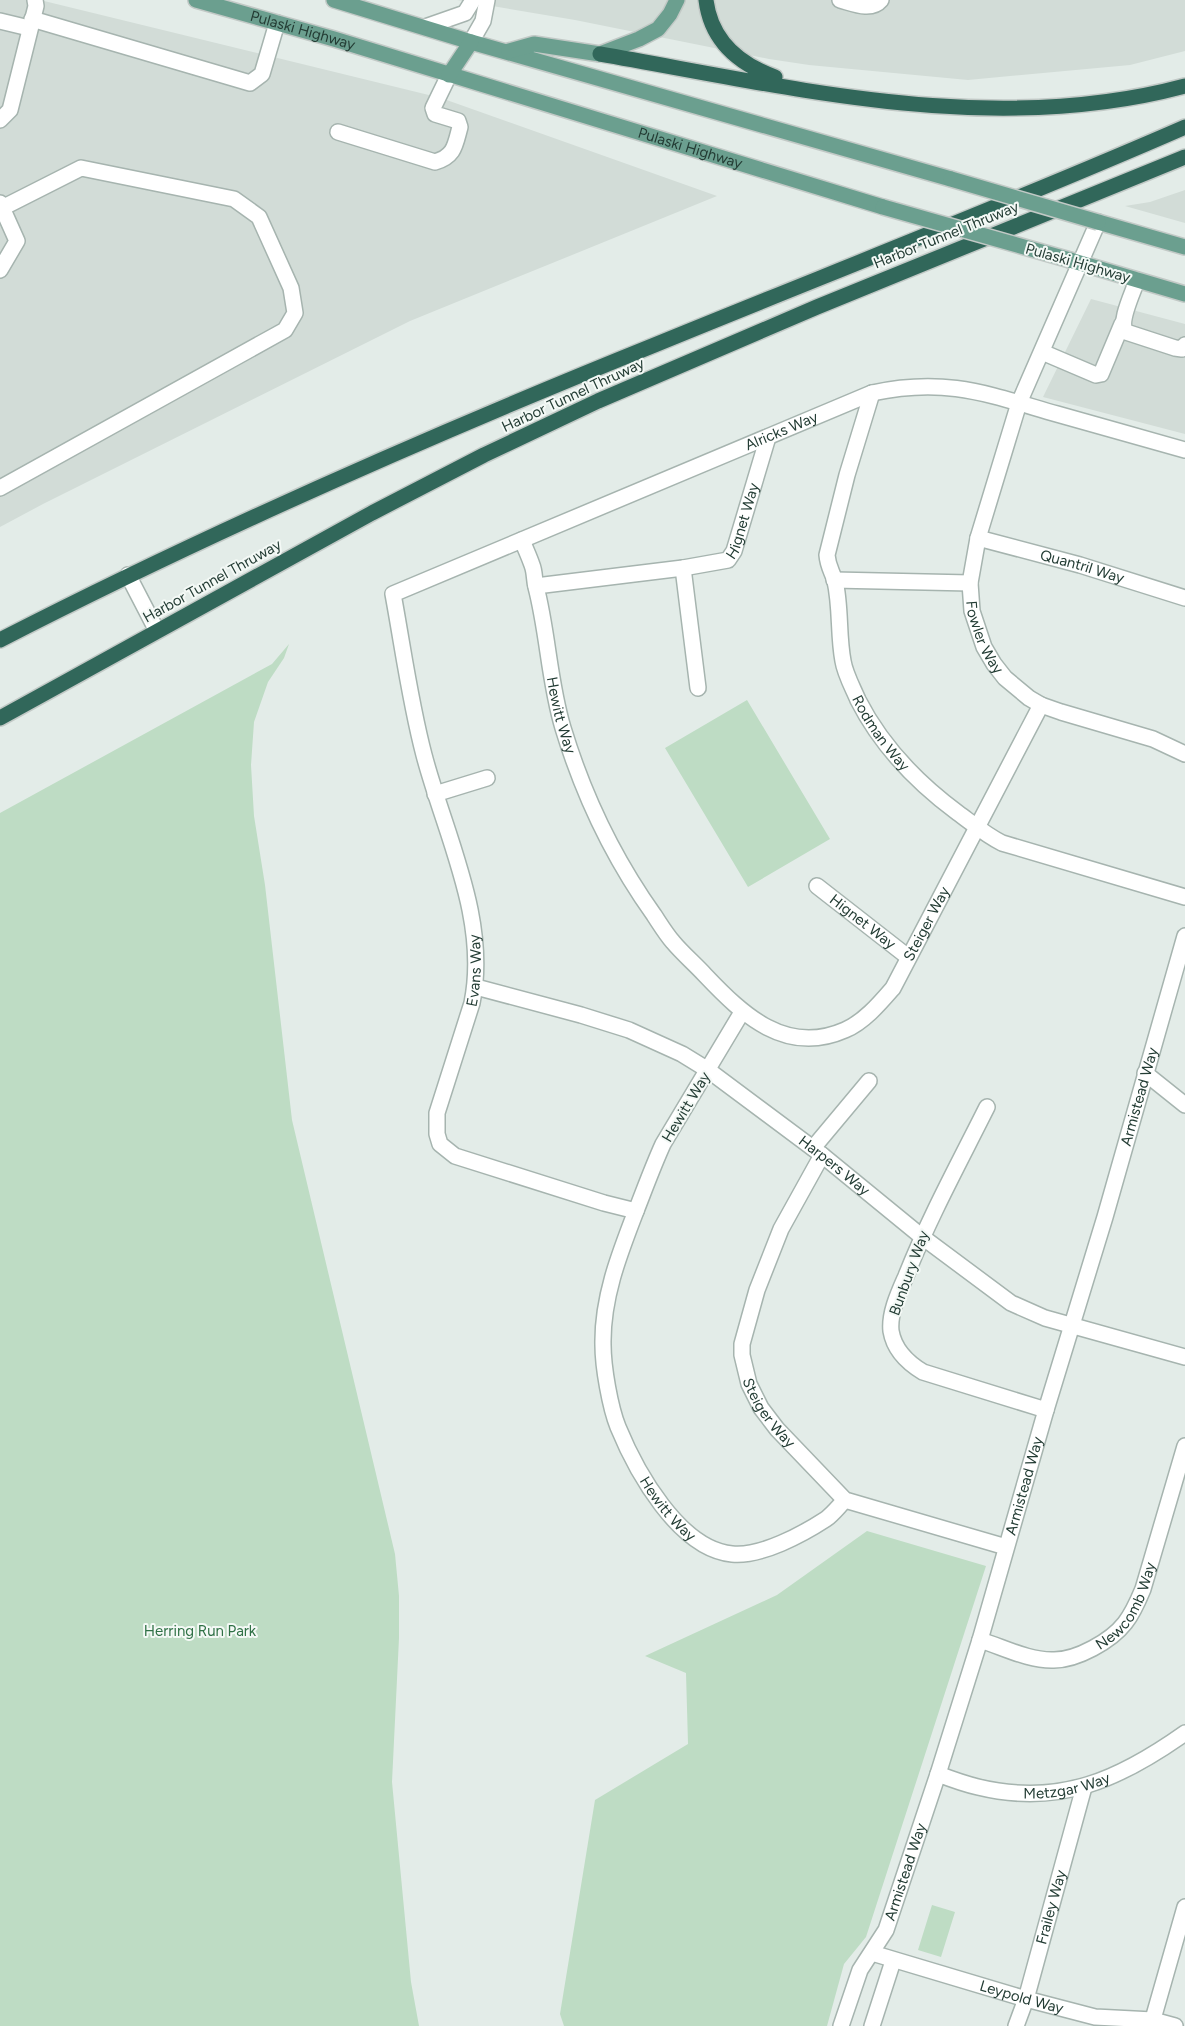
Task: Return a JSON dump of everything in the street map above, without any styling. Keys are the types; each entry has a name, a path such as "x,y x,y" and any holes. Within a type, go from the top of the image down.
{"highway":[{"path":"706,0 714,27 723,43 737,58 748,66 779,79 849,96"},
{"path":"600,54 849,96 929,106 1000,109 1049,107 1112,100 1185,86"},
{"name":"Harbor Tunnel Thruway","path":"0,640 128,575 245,520 467,423 1185,127"},
{"name":"Harbor Tunnel Thruway","path":"0,718 372,513 598,401 817,307 1185,157"}],"main road":[{"name":"Pulaski Highway","path":"196,0 883,207 1079,259 1137,280 1185,294"},
{"path":"335,0 425,26 471,42 509,51 1185,247"},
{"path":"509,51 534,44 600,54 639,39 658,29 670,14 677,0"},
{"path":"449,75 471,42"}],"street":[{"path":"0,120 10,110 36,6 35,0"},
{"path":"425,26 465,13 473,0"},
{"path":"471,42 483,21 488,0"},
{"path":"840,0 866,7 881,0"},
{"path":"0,21 31,24 250,83 262,74 277,23"},
{"path":"338,132 435,162 445,160 452,153 460,127 458,121 435,114 433,108 449,75"},
{"path":"0,270 17,241 1,206 81,168 234,199 259,217 291,288 295,313 285,330 0,488"},
{"name":"Fowler Way","path":"1098,222 1079,259 1042,352 1019,403 978,538 970,583 972,611 984,647 994,664 1005,678 1029,698 1041,706 1153,739 1185,754"},
{"path":"1042,352 1096,375 1101,374 1122,324 1137,280"},
{"path":"1122,324 1126,332 1134,335 1175,348 1182,348 1185,345"},
{"name":"Alricks Way","path":"393,594 872,393 898,388 942,386 978,391 1185,450"},
{"name":"Rodman Way","path":"872,393 847,475 827,555 828,567 834,580 843,662 868,720 907,771 932,794 976,827 1002,843 1185,897"},
{"name":"Hignet Way","path":"536,586 683,568 728,560 734,551 768,437"},
{"name":"Quantril Way","path":"978,538 1080,565 1185,598"},
{"name":"Hewitt Way","path":"522,540 533,566 556,702 563,728 594,809 609,842 643,900 673,941 742,1012 663,1144 617,1259 605,1305 603,1346 608,1388 617,1426 653,1496 673,1520 695,1538 713,1549 732,1555 762,1551 794,1537 828,1518 845,1500"},
{"path":"683,568 698,688"},
{"path":"128,575 157,631"},
{"path":"834,580 970,583"},
{"name":"Evans Way","path":"393,594 416,724 435,794 469,902 475,942 476,987 437,1113 437,1134 440,1144 455,1156 604,1203 636,1211"},
{"name":"Steiger Way","path":"742,1012 764,1027 792,1036 808,1038 838,1033 859,1022 881,1002 894,988 908,957 1041,706"},
{"path":"435,794 487,778"},
{"name":"Hignet Way","path":"817,886 908,957"},
{"name":"Armistead Way","path":"841,2026 860,1970 886,1930 938,1774 980,1640 1046,1410 1073,1325 1185,936"},
{"name":"Harpers Way","path":"476,987 629,1030 682,1054 708,1070 818,1152 921,1236 1011,1303 1045,1318 1185,1357"},
{"path":"1146,1073 1185,1105"},
{"name":"Steiger Way","path":"869,1081 818,1152 768,1257 749,1315 742,1344 742,1355 749,1384 761,1408 777,1429 845,1500 1006,1547"},
{"name":"Bunbury Way","path":"987,1107 921,1236 893,1310 891,1330 900,1351 910,1364 923,1372 1046,1410"},
{"name":"Newcomb Way","path":"980,1640 1034,1658 1055,1660 1085,1653 1124,1624 1143,1589 1185,1446"},
{"name":"Metzgar Way","path":"938,1774 978,1787 1017,1793 1050,1792 1084,1787 1115,1776 1152,1756 1185,1732"},
{"name":"Frailey Way","path":"1016,2026 1026,1999 1084,1787"},
{"path":"1152,2023 1185,1907"},
{"name":"Leypold Way","path":"872,1953 892,1961 1096,2017 1175,2026"},
{"path":"872,2026 892,1961"}],"shaded area":[{"path":"0,0 40,0 441,98 717,196 410,321 0,527"},
{"path":"457,0 1185,0 1185,51 1130,65 968,80 809,65 769,59 575,20"},
{"path":"1185,190 1185,223 1125,206 1150,202"},
{"path":"1091,299 1185,324 1185,434 1043,397"}],"green space":[{"name":"Herring Run Park","path":"289,644 284,658 268,682 254,722 251,765 254,816 265,885 292,1120 395,1554 399,1596 399,1638 392,1782 411,1982 419,2026 0,2026 0,813 272,664"},
{"path":"747,700 830,839 748,887 665,748"},
{"path":"867,1531 986,1566 866,1937 844,1964 827,2026 564,2026 560,2014 595,1800 688,1744 686,1673 645,1656 777,1595"},
{"path":"932,1905 955,1912 941,1957 918,1950"}]}
